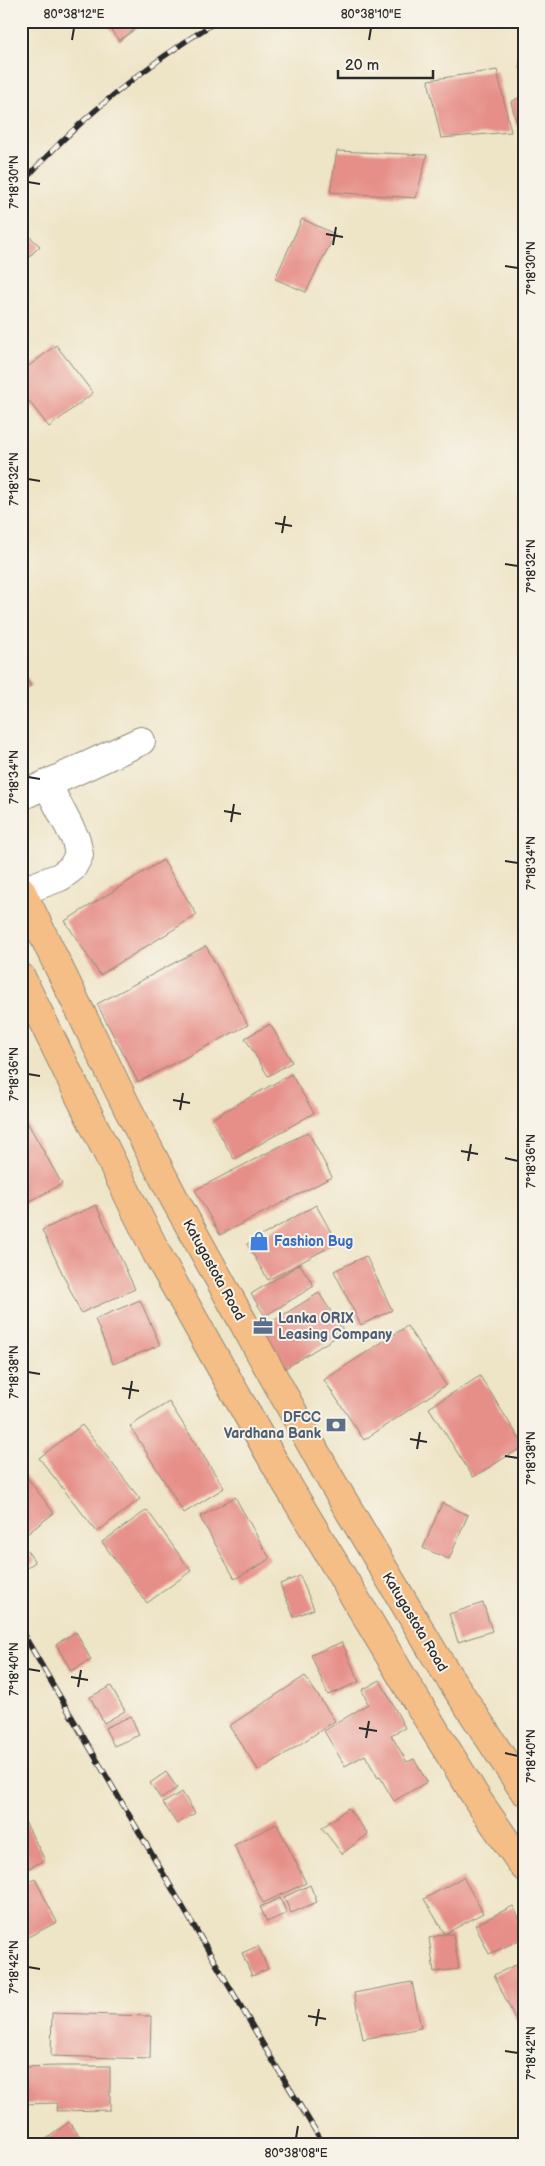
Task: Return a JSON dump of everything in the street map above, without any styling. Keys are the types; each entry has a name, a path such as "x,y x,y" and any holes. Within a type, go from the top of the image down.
{"highway":[{"name":"Katugastota Road","path":"21,890 162,1175 326,1472 438,1660 524,1791"},
{"path":"21,977 157,1254 273,1461 479,1802 524,1867"}],"lane":[{"path":"21,796 141,741"},
{"path":"21,890 60,877 72,868 79,855 76,840 47,784"}],"building":[{"path":"21,21 33,21 21,26"},
{"path":"105,21 146,21 119,41"},
{"path":"523,39 524,68 519,68"},
{"path":"497,70 511,132 441,138 428,80"},
{"path":"524,95 524,148 523,148 511,102"},
{"path":"337,151 427,155 416,198 330,192"},
{"path":"302,219 335,234 306,292 275,279"},
{"path":"21,229 40,246 21,265"},
{"path":"56,345 93,393 49,427 21,391 21,372"},
{"path":"21,668 31,686 21,691"},
{"path":"163,860 197,915 100,975 65,921"},
{"path":"206,946 248,1025 138,1082 97,1004"},
{"path":"270,1024 292,1062 268,1076 245,1038"},
{"path":"291,1074 314,1113 234,1159 211,1119"},
{"path":"21,1111 62,1184 21,1206"},
{"path":"308,1132 332,1177 220,1235 195,1190"},
{"path":"96,1205 135,1289 81,1313 42,1230"},
{"path":"316,1205 337,1243 268,1280 247,1244"},
{"path":"366,1256 392,1310 361,1325 334,1271"},
{"path":"300,1264 314,1286 265,1316 251,1294"},
{"path":"319,1293 344,1332 284,1369 260,1329"},
{"path":"140,1300 160,1345 113,1364 95,1319"},
{"path":"407,1326 446,1385 364,1440 324,1380"},
{"path":"480,1376 524,1446 473,1477 429,1408"},
{"path":"169,1402 224,1488 184,1513 130,1426"},
{"path":"82,1425 140,1499 97,1532 39,1458"},
{"path":"26,1476 54,1513 27,1534 21,1527 21,1479"},
{"path":"235,1497 270,1559 235,1579 200,1517"},
{"path":"442,1503 468,1515 449,1559 423,1548"},
{"path":"147,1510 191,1571 147,1603 102,1542"},
{"path":"21,1542 35,1562 21,1572"},
{"path":"521,1551 524,1551 524,1624 518,1624"},
{"path":"300,1576 314,1609 294,1617 280,1584"},
{"path":"483,1603 492,1631 458,1642 449,1614"},
{"path":"76,1632 91,1660 71,1671 56,1644"},
{"path":"342,1642 359,1682 328,1695 311,1655"},
{"path":"305,1676 335,1721 259,1771 229,1726"},
{"path":"380,1680 405,1728 391,1735 407,1762 414,1759 427,1782 394,1801 365,1755 345,1766 324,1731 368,1704 362,1690"},
{"path":"111,1686 125,1711 104,1723 90,1697"},
{"path":"131,1716 139,1735 114,1746 105,1728"},
{"path":"166,1772 177,1788 161,1799 150,1783"},
{"path":"182,1792 195,1813 177,1824 163,1803"},
{"path":"348,1808 368,1834 342,1854 322,1828"},
{"path":"21,1814 45,1860 21,1872"},
{"path":"277,1824 306,1883 263,1903 234,1845"},
{"path":"463,1877 483,1913 445,1934 424,1899"},
{"path":"35,1879 57,1922 24,1939 21,1933 21,1886"},
{"path":"310,1885 317,1902 291,1913 284,1897"},
{"path":"280,1898 287,1913 267,1922 260,1907"},
{"path":"513,1906 524,1927 524,1938 489,1954 475,1925"},
{"path":"453,1934 459,1969 434,1972 429,1938"},
{"path":"258,1946 268,1969 252,1976 242,1953"},
{"path":"524,1961 524,2037 494,1975"},
{"path":"412,1982 421,2028 363,2039 354,1993"},
{"path":"52,2013 151,2016 150,2059 51,2056"},
{"path":"110,2066 110,2110 56,2111 57,2103 21,2104 21,2067"},
{"path":"69,2122 86,2145 38,2145"}],"railway":[{"path":"21,184 65,138 113,95 164,56 217,21"},
{"path":"21,1630 264,2046 324,2145"}],"place":[{"name":"Fashion Bug","path":"259,1241"},
{"name":"Lanka ORIX Leasing Company","path":"263,1326"},
{"name":"DFCC Vardhana Bank","path":"336,1425"}]}
